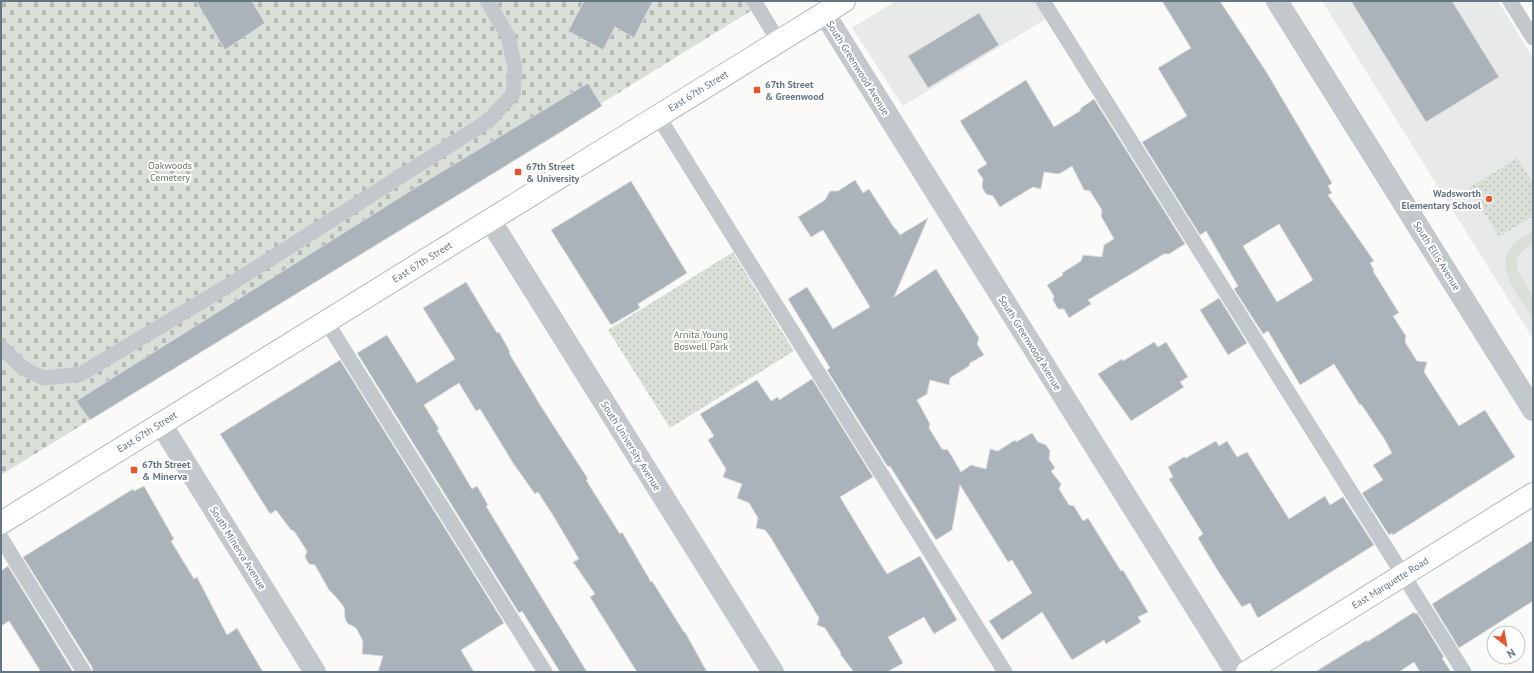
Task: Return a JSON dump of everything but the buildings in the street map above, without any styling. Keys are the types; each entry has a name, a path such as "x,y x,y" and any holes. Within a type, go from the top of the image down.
{"street":[{"name":"East 67th Street","path":"1,523 844,1"},
{"name":"South Ellis Avenue","path":"1277,1 1533,410"},
{"name":"South Greenwood Avenue","path":"824,13 1236,672"},
{"name":"South University Avenue","path":"490,220 773,672"},
{"name":"South Minerva Avenue","path":"160,424 315,672"},
{"name":"East Marquette Road","path":"1247,672 1533,494"}],"lane":[{"path":"1,347 24,369 44,378 81,374 226,287 488,122 513,94 515,68 508,36 487,1"},
{"path":"754,1 779,42"},
{"path":"1044,1 1464,672"},
{"path":"1510,1 1533,38"},
{"path":"658,116 1005,672"},
{"path":"326,321 545,672"},
{"path":"1,538 84,672"}],"shaded area":[{"path":"896,1 1043,1 1052,15 903,106 852,28"},
{"name":"Wadsworth Elementary School","path":"1322,1 1498,1 1533,58 1533,339"}],"green space":[{"name":"Oakwoods Cemetery","path":"1,1 767,1 1,475"},
{"path":"1517,158 1533,183 1533,216 1499,237 1469,188"},
{"path":"1533,231 1533,244 1521,253 1518,258 1517,267 1533,297 1533,319 1511,284 1507,274 1506,264 1507,254 1512,245"},
{"name":"Arnita Young Boswell Park","path":"733,252 794,351 670,428 608,330"}],"place":[{"name":"67th Street & Greenwood","path":"757,90"},
{"name":"67th Street & University","path":"518,172"},
{"name":"Wadsworth Elementary School","path":"1489,199"},
{"name":"67th Street & Minerva","path":"134,470"}]}
